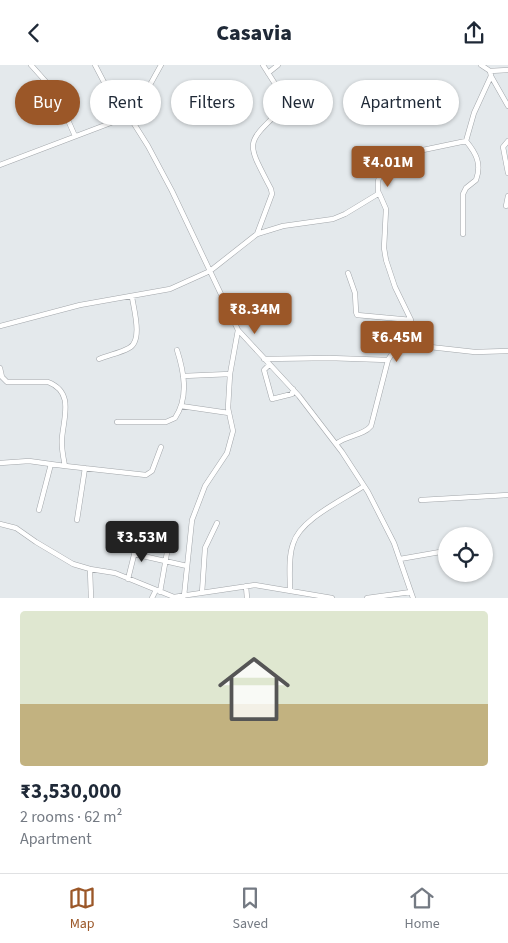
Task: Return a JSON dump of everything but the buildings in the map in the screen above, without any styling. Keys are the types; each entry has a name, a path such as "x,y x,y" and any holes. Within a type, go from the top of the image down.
{"street":[{"path":"31,65 56,93 75,136"},
{"path":"95,65 103,80"},
{"path":"152,80 161,65"},
{"path":"257,234 272,194 253,154 252,147 258,133 286,103 285,98 263,65"},
{"path":"268,73 278,65"},
{"path":"481,65 490,74 508,106"},
{"path":"490,74 508,70"},
{"path":"466,141 474,113 490,74"},
{"path":"0,165 107,125"},
{"path":"135,125 168,182 238,330 293,389 336,444 364,486 394,543 413,598"},
{"path":"406,347 411,321 395,287 386,260 384,248 386,209 379,193 378,181 380,175 400,157 466,141"},
{"path":"463,234 463,194 466,188 476,180 478,163 476,153 466,141"},
{"path":"508,141 503,147 508,173"},
{"path":"0,326 80,305 170,289 210,271 257,234 283,226 333,219 345,214 379,193"},
{"path":"506,206 508,195"},
{"path":"348,273 355,293 357,315 411,321"},
{"path":"99,359 130,348 136,341 137,331 132,297"},
{"path":"181,597 195,512 205,486 227,453 232,439 233,431 229,413 230,374 238,330"},
{"path":"336,444 345,437 365,432 371,427 388,360 395,349 439,347 475,352 508,351"},
{"path":"117,423 172,421 178,414 184,392 184,376 177,350"},
{"path":"264,359 328,358 388,360"},
{"path":"270,365 264,370 272,399 292,394 293,389"},
{"path":"0,368 2,377 7,382 48,382 52,383 64,396 66,407 62,446 66,466"},
{"path":"184,376 230,374"},
{"path":"181,406 229,413"},
{"path":"0,463 29,461 146,475 152,471 160,447"},
{"path":"39,510 51,464"},
{"path":"77,520 85,468"},
{"path":"290,591 292,546 300,529 364,486"},
{"path":"421,499 508,495"},
{"path":"202,593 205,548 217,523"},
{"path":"0,524 16,528 73,564 90,569 108,571 174,597 246,586 264,586 332,598"},
{"path":"152,598 158,591 171,530"},
{"path":"128,579 137,543"},
{"path":"400,559 438,552"},
{"path":"134,554 187,566"},
{"path":"90,569 91,598"},
{"path":"246,586 247,598"},
{"path":"297,592 297,598"},
{"path":"367,598 411,592"}]}
